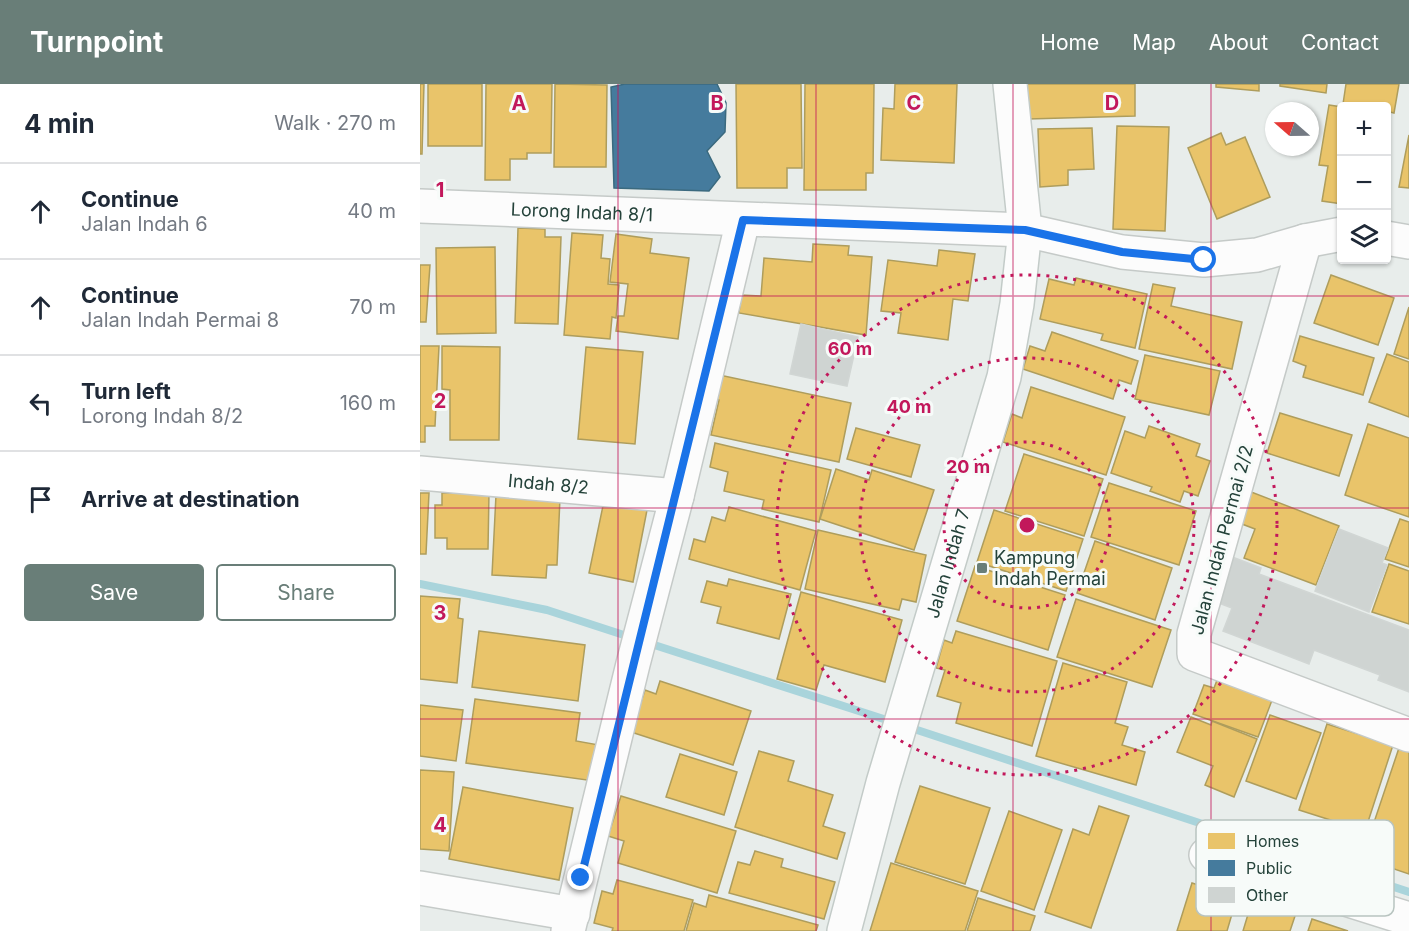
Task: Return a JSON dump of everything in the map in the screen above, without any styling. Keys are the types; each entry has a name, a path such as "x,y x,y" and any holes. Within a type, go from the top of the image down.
{"street":[{"name":"Jalan Indah 7","path":"844,931 883,783 1004,377 1017,304 1025,230 1010,84"},
{"name":"Lorong Indah 8/1","path":"420,206 1025,230 1122,252 1204,260 1257,255 1305,241 1337,235"},
{"path":"420,888 570,923 627,687 677,496 743,220"},
{"path":"1391,239 1409,242"},
{"name":"Jalan Indah Permai 2/2","path":"1305,241 1194,634 1194,654 1409,735"},
{"name":"Indah 8/2","path":"420,473 677,496"},
{"path":"1394,914 1409,919"}],"building: Homes":[{"path":"420,84 424,84 422,154 420,154"},
{"path":"428,84 482,84 482,146 428,146"},
{"path":"486,84 552,84 551,153 527,153 527,159 510,159 510,180 485,180"},
{"path":"555,84 607,85 606,167 554,167"},
{"path":"736,84 801,84 802,168 787,168 787,188 737,188"},
{"path":"805,84 874,84 873,173 866,173 866,190 804,190"},
{"path":"895,84 957,84 954,163 881,160 883,108 894,109"},
{"path":"1027,84 1135,84 1135,116 1028,119"},
{"path":"1216,84 1259,84 1259,91 1216,87"},
{"path":"1280,84 1327,84 1326,93 1280,86"},
{"path":"1346,84 1399,84 1394,113 1391,112 1391,102 1343,102"},
{"path":"1329,105 1337,106 1337,203 1322,201 1328,166 1319,165"},
{"path":"1117,126 1169,127 1165,231 1113,229"},
{"path":"1092,128 1094,169 1068,170 1068,185 1040,187 1038,129"},
{"path":"1221,133 1226,145 1245,137 1270,197 1217,219 1188,148"},
{"path":"1409,135 1409,188 1399,187"},
{"path":"518,228 545,229 545,237 561,237 558,324 515,323"},
{"path":"572,233 603,235 601,258 610,259 608,284 619,285 616,318 612,317 610,339 564,335"},
{"path":"616,234 652,239 650,253 689,258 678,339 616,331 618,316 624,316 628,284 610,282"},
{"path":"813,244 849,246 848,255 872,257 866,335 739,313 741,295 761,296 764,258 812,262"},
{"path":"495,247 496,333 437,334 436,248"},
{"path":"939,250 975,254 968,301 953,299 948,340 898,333 901,313 881,311 888,260 937,266"},
{"path":"420,265 430,265 426,322 420,322"},
{"path":"1331,275 1394,298 1378,345 1314,323"},
{"path":"1076,278 1147,294 1135,348 1101,340 1103,334 1040,319 1049,279 1074,285"},
{"path":"1153,284 1175,288 1171,306 1242,322 1232,369 1139,349"},
{"path":"1409,307 1409,359 1394,354"},
{"path":"1052,332 1138,361 1131,384 1119,380 1113,399 1023,369 1030,346 1045,351"},
{"path":"1300,336 1374,358 1363,395 1303,377 1306,366 1293,361"},
{"path":"420,346 439,346 435,426 425,426 425,442 420,442"},
{"path":"442,346 500,347 499,440 450,440 450,390 442,389"},
{"path":"586,347 643,352 635,444 578,439"},
{"path":"1387,354 1409,362 1409,417 1369,402"},
{"path":"1145,355 1220,371 1209,415 1135,399"},
{"path":"710,373 851,403 839,462 711,435 719,400 705,397"},
{"path":"1031,387 1125,417 1106,475 1003,442 1012,414 1022,418"},
{"path":"1280,413 1352,435 1339,476 1267,453"},
{"path":"1368,424 1409,438 1409,517 1345,495"},
{"path":"1149,426 1200,444 1196,456 1210,461 1198,496 1184,491 1180,502 1150,491 1152,487 1111,473 1125,431 1145,438"},
{"path":"856,428 920,445 911,477 847,459"},
{"path":"715,443 831,470 819,522 762,509 764,500 724,491 728,472 710,467"},
{"path":"1024,454 1103,479 1084,536 1005,511"},
{"path":"836,469 869,480 872,470 934,490 914,550 820,519"},
{"path":"1109,483 1196,511 1179,565 1091,537"},
{"path":"1246,490 1339,526 1316,585 1244,558 1255,529 1234,521"},
{"path":"420,493 429,493 426,554 420,554"},
{"path":"442,493 489,493 488,549 447,549 447,538 435,538 435,505 442,505"},
{"path":"496,495 560,498 557,565 547,565 546,578 492,575"},
{"path":"604,501 647,510 633,582 589,573"},
{"path":"729,507 816,531 800,590 689,559 694,539 705,542 712,517 725,521"},
{"path":"994,510 1083,539 1066,591 977,562"},
{"path":"1400,519 1409,522 1409,567 1385,559"},
{"path":"818,530 926,555 916,602 902,599 899,610 805,589"},
{"path":"1095,541 1172,568 1155,620 1077,593"},
{"path":"1389,564 1409,571 1409,624 1372,612"},
{"path":"975,566 1065,595 1048,650 957,621"},
{"path":"729,579 791,594 779,639 717,623 721,607 701,602 707,581 727,586"},
{"path":"801,592 902,620 885,682 824,665 816,690 777,679"},
{"path":"420,596 460,599 458,618 463,619 457,683 420,679"},
{"path":"1076,599 1171,630 1152,687 1057,657"},
{"path":"479,631 585,645 578,701 472,687"},
{"path":"956,631 1057,661 1032,746 956,723 961,703 937,696 945,670 936,668 944,640 952,643"},
{"path":"1063,663 1127,682 1115,723 1128,727 1122,745 1145,752 1136,785 1036,756"},
{"path":"1219,675 1274,695 1258,737 1193,714 1204,685 1214,688"},
{"path":"660,681 751,711 733,765 631,732 645,690 656,694"},
{"path":"475,699 580,713 576,741 599,745 594,781 466,763"},
{"path":"420,705 463,710 456,761 420,756"},
{"path":"1270,715 1321,733 1296,799 1246,781"},
{"path":"1191,717 1211,725 1212,721 1257,739 1234,797 1205,785 1213,766 1177,752"},
{"path":"1327,724 1393,745 1369,820 1330,820 1299,810"},
{"path":"1400,745 1409,748 1409,874 1394,869 1394,820 1375,820"},
{"path":"759,751 794,761 788,781 833,795 823,826 845,833 837,859 735,827"},
{"path":"680,754 737,772 724,815 666,797"},
{"path":"420,770 454,772 449,851 420,849"},
{"path":"920,786 990,808 965,884 895,862"},
{"path":"463,787 573,808 559,880 449,859"},
{"path":"621,796 736,831 717,893 618,863 624,841 608,836"},
{"path":"1099,806 1129,816 1091,928 1045,912 1073,829 1089,835"},
{"path":"1009,811 1062,830 1034,910 981,891"},
{"path":"755,851 783,859 781,867 835,882 824,919 729,893 738,862 750,865"},
{"path":"891,863 978,891 965,931 870,931"},
{"path":"617,880 693,900 684,931 612,931 613,928 594,923 602,891 613,894"},
{"path":"1192,883 1196,884 1196,916 1231,916 1227,931 1177,931"},
{"path":"709,895 818,925 816,931 686,931 694,903 706,907"},
{"path":"978,898 1035,916 1030,931 967,931"},
{"path":"1248,916 1295,916 1290,931 1243,931"},
{"path":"1312,919 1348,931 1308,931"}],"building: Public":[{"path":"625,84 717,84 726,103 725,132 707,151 720,177 709,191 614,188 611,87"}],"building: Other":[{"path":"801,324 858,337 847,386 790,374"},
{"path":"1339,529 1388,548 1382,563 1387,565 1369,612 1315,591"},
{"path":"1227,555 1261,568 1259,574 1409,630 1409,692 1378,680 1380,675 1314,650 1309,664 1223,631 1232,608 1211,600"}],"waterway":[{"path":"420,584 547,610 633,638"},
{"path":"645,642 896,723"},
{"path":"908,727 1196,822"},
{"path":"1394,887 1409,892"}],"place":[{"name":"Kampung Indah Permai","path":"982,568"}],"route":[{"path":"581,878 633,663 677,496 743,220 1025,230 1122,252 1204,260"}]}
